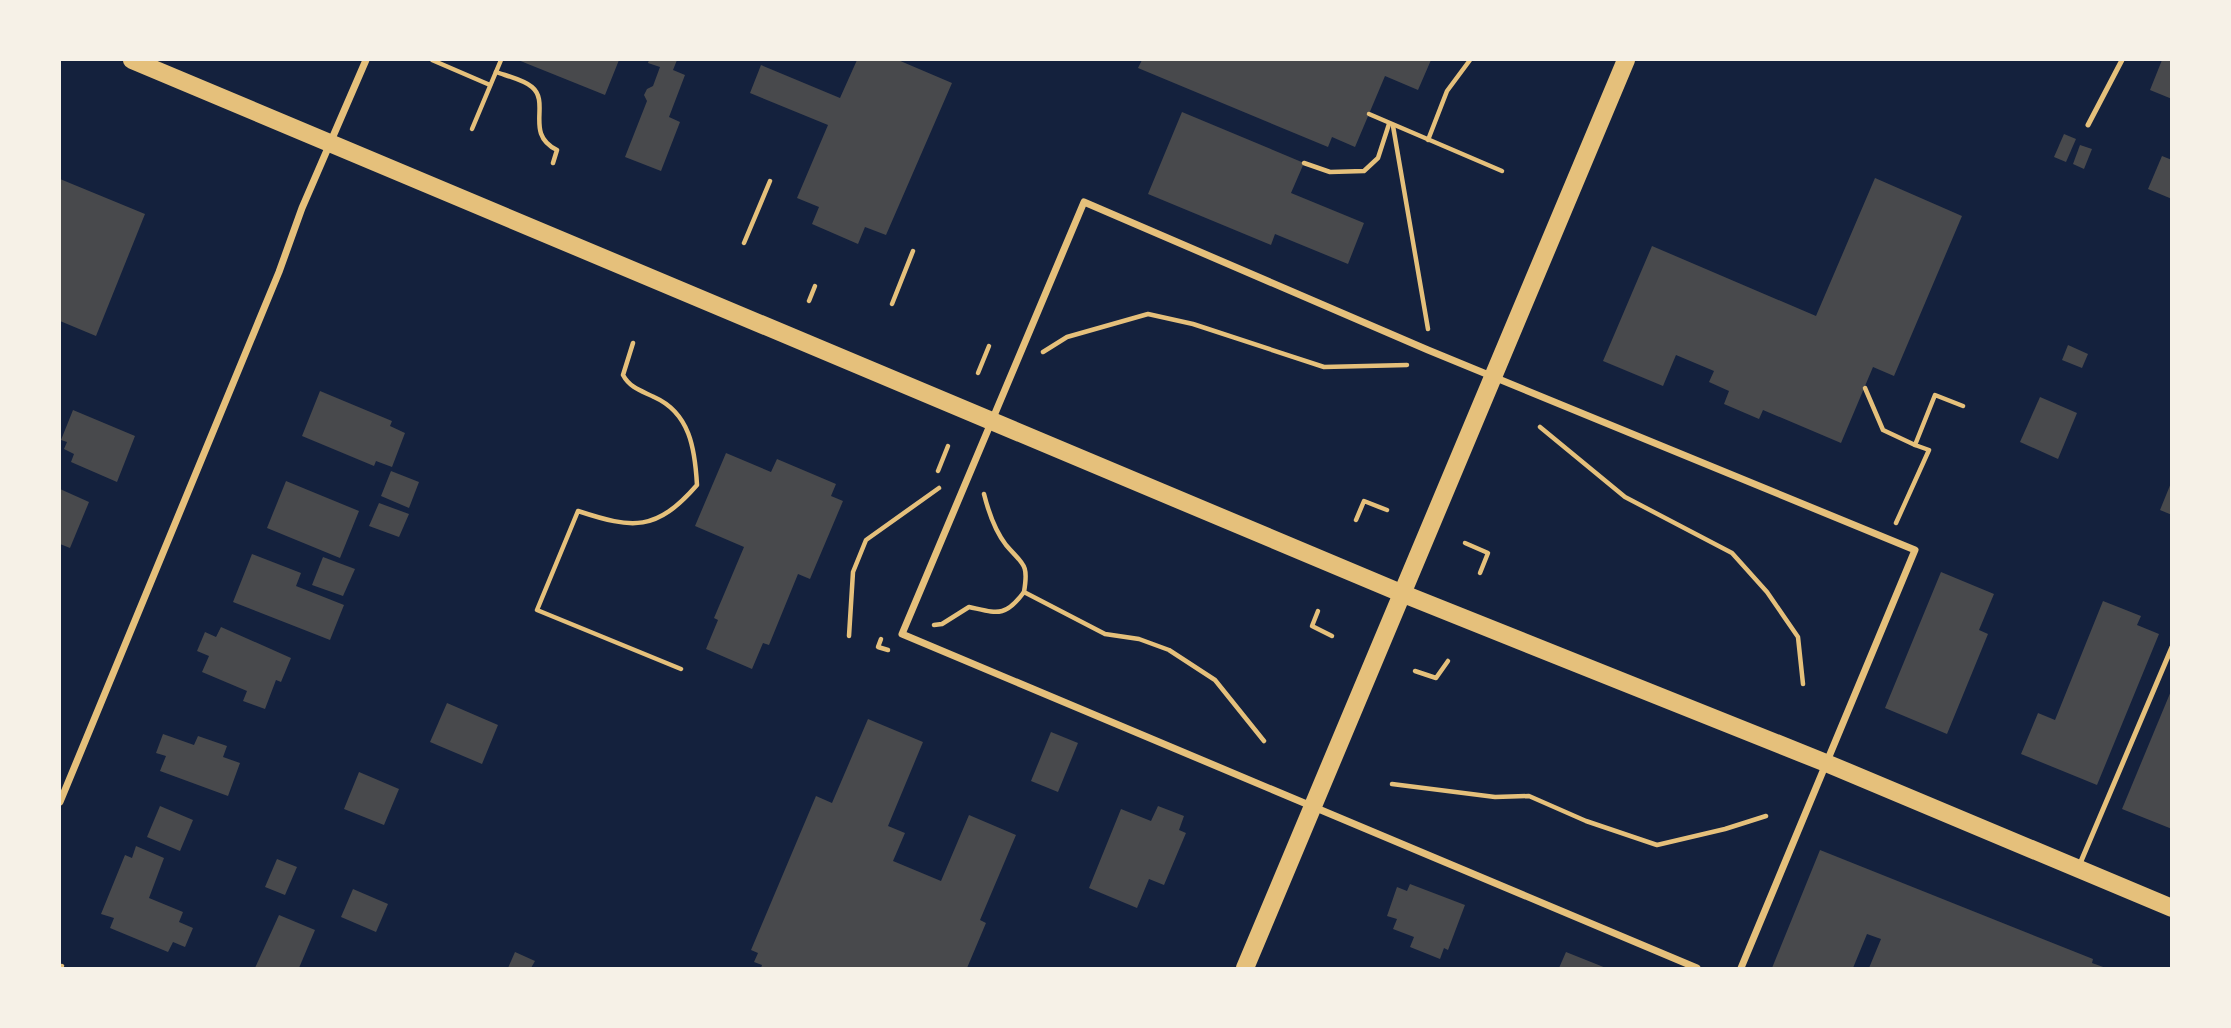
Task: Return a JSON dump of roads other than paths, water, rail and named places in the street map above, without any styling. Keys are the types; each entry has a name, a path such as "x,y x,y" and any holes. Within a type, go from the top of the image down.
{"main road":[{"path":"132,60 1401,593 1826,763 2172,908"},
{"path":"1245,968 1626,60"}],"street":[{"path":"60,802 366,60"},
{"path":"1697,968 902,634 1084,202 1428,350 1493,374 1915,550 1741,968"}],"lane":[{"path":"2088,125 2122,60"},
{"path":"2078,869 2172,647"}]}
